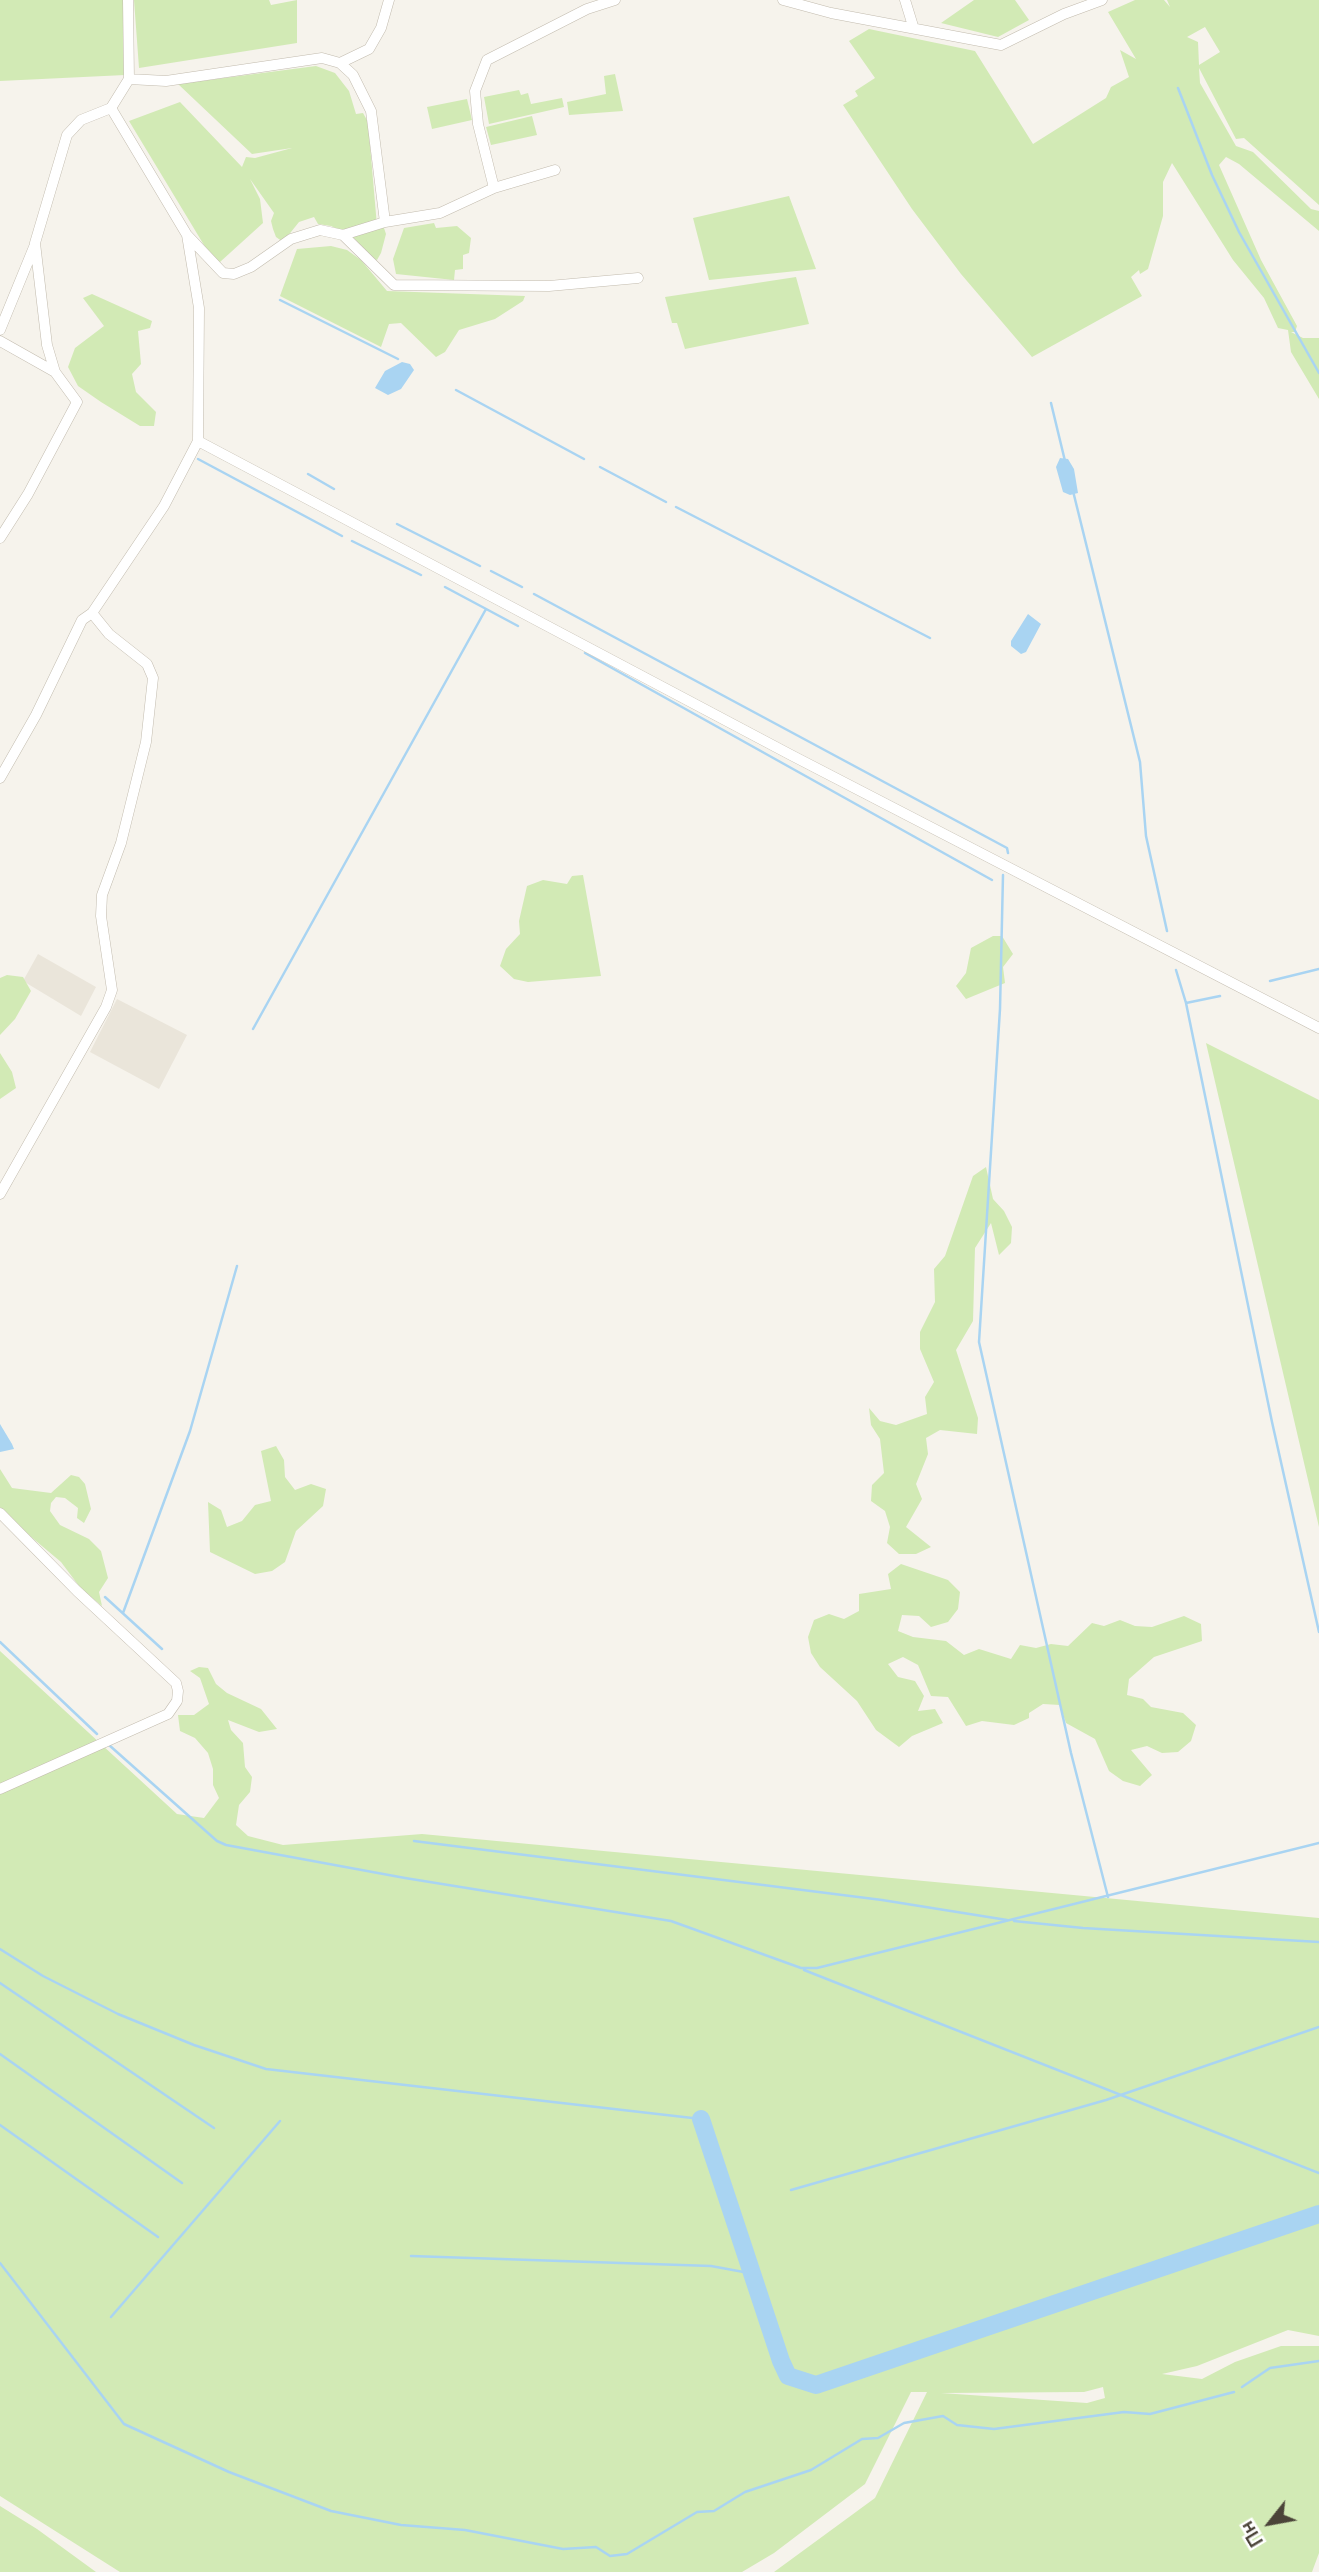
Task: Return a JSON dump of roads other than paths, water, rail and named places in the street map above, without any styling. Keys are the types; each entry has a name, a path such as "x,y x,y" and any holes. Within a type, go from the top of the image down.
{"street":[{"path":"0,330 8,318 35,243 67,135 81,120 111,108 130,79 128,0"},
{"path":"340,63 369,49 381,28 389,0"},
{"path":"494,188 478,124 475,91 487,60 586,4 615,0"},
{"path":"783,0 831,13 913,26 1001,45 1064,14 1102,0"},
{"path":"905,0 913,26"},
{"path":"130,79 166,81 322,58 340,63 353,75 371,111 385,222"},
{"path":"111,108 187,235 223,273 234,274 251,267 290,239 320,230 343,234 385,222 440,213 494,188 555,170"},
{"path":"343,234 394,285 549,286 638,278"},
{"path":"0,778 36,715 82,621 92,613 164,506 198,441 199,308 187,235"},
{"path":"0,538 28,494 76,402 55,372 47,345 35,243"},
{"path":"0,341 55,372"},
{"path":"198,441 767,742 1319,1028"},
{"path":"0,1194 3,1184 106,1007 112,990 101,916 102,895 121,843 146,743 153,678 146,664 109,634 92,613"},
{"path":"0,1513 176,1683 177,1701 168,1714 0,1789"}],"water":[{"path":"402,362 410,364 414,370 401,389 388,395 375,388 385,371"},
{"path":"1060,458 1068,459 1074,469 1078,493 1070,495 1063,492 1056,467"},
{"path":"1028,614 1041,624 1026,652 1021,654 1011,646 1011,641"},
{"path":"0,1424 12,1444 14,1449 0,1452"}],"waterway":[{"path":"1178,88 1212,175 1239,232 1319,373"},
{"path":"280,300 398,359"},
{"path":"456,390 584,459"},
{"path":"1051,403 1065,461"},
{"path":"198,459 342,536"},
{"path":"600,467 666,502"},
{"path":"308,474 334,489"},
{"path":"1073,491 1140,762 1146,836 1167,931"},
{"path":"676,507 930,638"},
{"path":"397,524 480,566"},
{"path":"352,541 421,575"},
{"path":"491,571 522,587"},
{"path":"445,587 518,626"},
{"path":"534,594 1007,848 1008,853"},
{"path":"253,1029 486,609"},
{"path":"585,653 992,880"},
{"path":"1003,875 1000,1009 979,1342 1071,1753 1108,1897"},
{"path":"1270,981 1319,969"},
{"path":"1176,970 1186,1003 1272,1422 1319,1632"},
{"path":"1186,1003 1220,996"},
{"path":"123,1613 190,1431 237,1266"},
{"path":"105,1597 162,1649"},
{"path":"0,1642 97,1734"},
{"path":"109,1745 217,1841 226,1845 405,1878 671,1921 801,1968 817,1968 1319,1843"},
{"path":"414,1841 882,1900 1007,1920"},
{"path":"1014,1921 1083,1928 1319,1942"},
{"path":"0,1949 43,1976 118,2014 194,2045 266,2069 701,2119"},
{"path":"804,1970 1319,2173"},
{"path":"0,1983 214,2128"},
{"path":"791,2190 1106,2100 1319,2027"},
{"path":"0,2054 182,2183"},
{"path":"701,2119 781,2361 788,2376 816,2385 1319,2214"},
{"path":"111,2317 280,2121"},
{"path":"0,2125 158,2237"},
{"path":"411,2256 711,2266 749,2273"},
{"path":"0,2263 124,2424 229,2472 331,2511 401,2525 465,2530 563,2549 596,2547 610,2556 627,2554 697,2512 714,2511 745,2492 811,2470 862,2439 878,2438 904,2423 943,2416 957,2425 994,2429 1124,2412 1150,2414 1234,2392"},
{"path":"1242,2387 1270,2368 1319,2361"}]}
